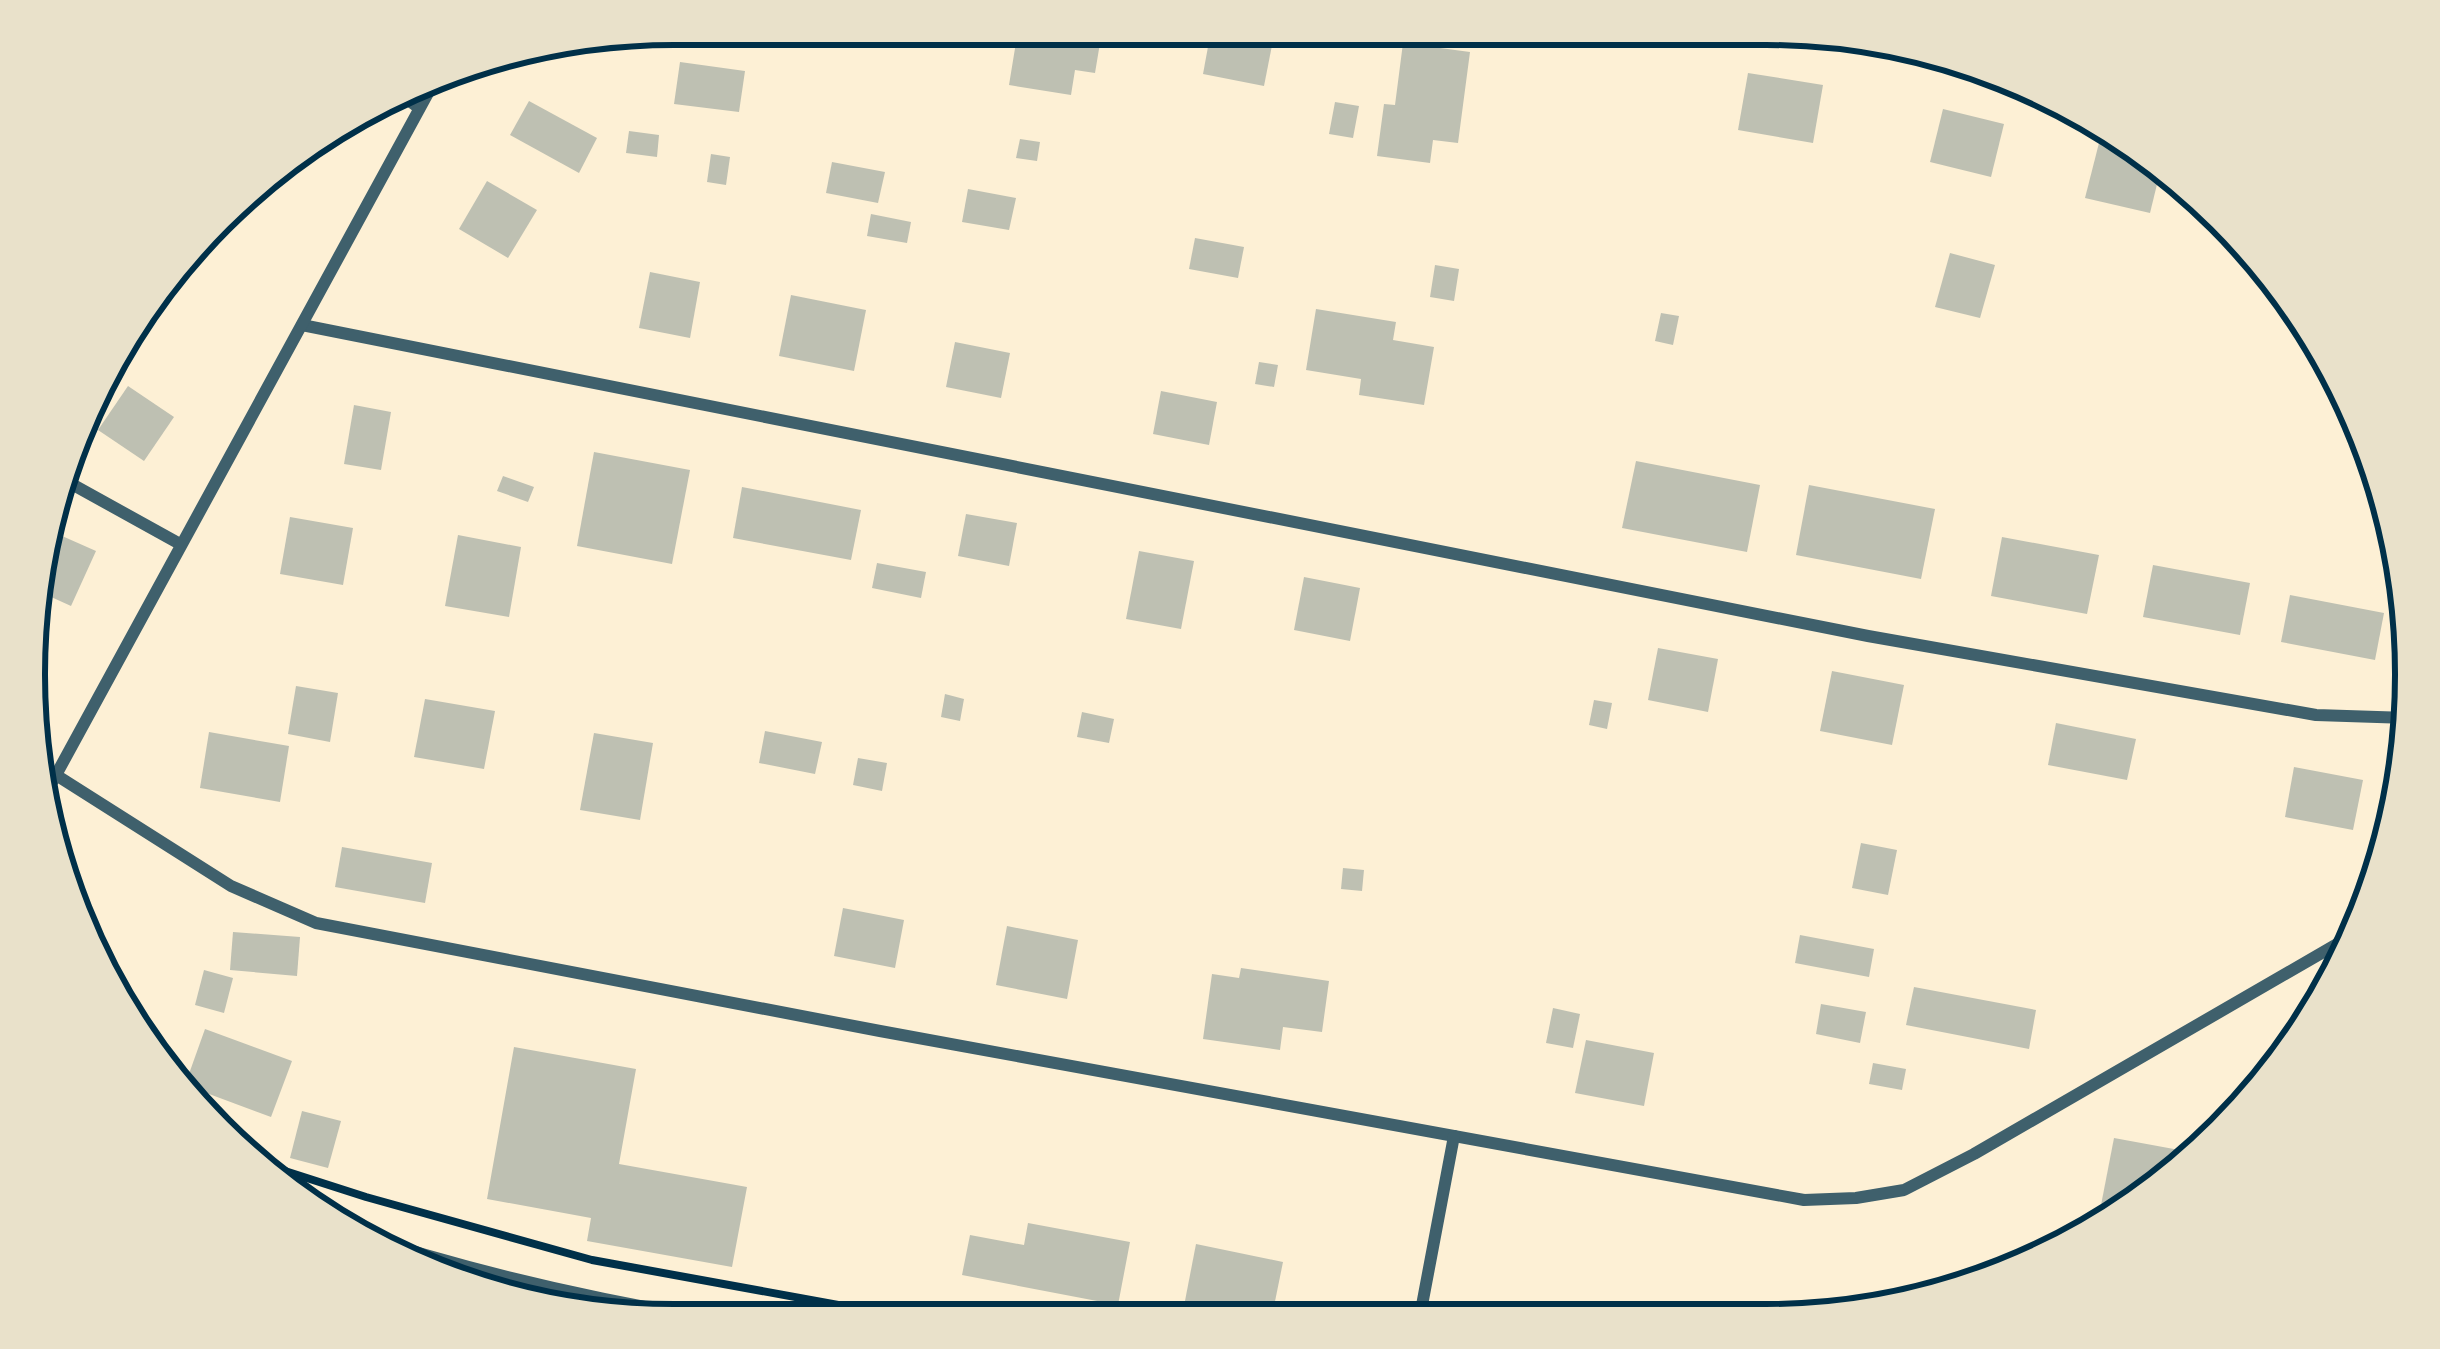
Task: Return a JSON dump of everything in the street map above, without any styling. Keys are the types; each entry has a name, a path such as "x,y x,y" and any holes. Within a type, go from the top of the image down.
{"street":[{"path":"54,779 425,97"},
{"path":"412,103 419,108"},
{"path":"302,325 1868,636 2316,715 2394,718"},
{"path":"74,485 180,544"},
{"path":"56,775 230,886 316,923 1804,1200 1904,1190 2333,946"},
{"path":"1422,1304 1454,1136"}],"path":[{"path":"289,1172 592,1260 833,1304"}],"building":[{"path":"1016,45 1100,45 1095,73 1075,70 1071,95 1009,85"},
{"path":"1208,45 1272,45 1264,86 1203,74"},
{"path":"1403,45 1470,52 1458,143 1433,140 1430,163 1377,156 1384,104 1395,105"},
{"path":"680,62 745,71 739,112 674,104"},
{"path":"1748,73 1823,85 1813,143 1738,130"},
{"path":"529,101 597,138 579,173 510,135"},
{"path":"1335,102 1359,106 1353,138 1329,134"},
{"path":"1943,109 2004,124 1991,177 1930,162"},
{"path":"629,131 659,135 657,157 626,153"},
{"path":"1020,139 1040,142 1037,161 1016,158"},
{"path":"2099,141 2158,182 2150,213 2085,198"},
{"path":"711,154 730,157 726,185 707,182"},
{"path":"832,162 885,172 878,203 826,193"},
{"path":"487,181 537,210 508,258 459,229"},
{"path":"968,189 1016,198 1009,230 962,222"},
{"path":"871,214 911,222 907,243 867,236"},
{"path":"1195,238 1244,247 1238,278 1189,269"},
{"path":"1950,253 1995,265 1980,318 1935,307"},
{"path":"1435,265 1459,269 1454,301 1430,297"},
{"path":"650,272 700,282 690,338 639,328"},
{"path":"791,295 866,310 854,371 779,356"},
{"path":"1316,309 1396,322 1393,340 1434,347 1424,405 1359,395 1361,379 1306,370"},
{"path":"1661,313 1679,316 1673,345 1655,341"},
{"path":"955,342 1010,353 1001,398 946,387"},
{"path":"1259,362 1278,365 1274,387 1255,384"},
{"path":"128,386 174,417 144,461 98,430"},
{"path":"1161,391 1217,402 1209,445 1153,434"},
{"path":"354,405 391,412 381,470 344,464"},
{"path":"594,452 690,470 672,564 577,546"},
{"path":"1636,461 1760,485 1747,552 1622,528"},
{"path":"503,476 534,487 528,502 497,491"},
{"path":"1809,485 1935,509 1921,579 1796,555"},
{"path":"742,487 861,510 851,560 733,538"},
{"path":"966,514 1017,523 1009,566 958,556"},
{"path":"290,517 353,528 343,585 280,574"},
{"path":"61,535 96,551 71,606 50,596"},
{"path":"458,535 521,547 509,617 445,606"},
{"path":"2002,537 2099,555 2087,614 1991,596"},
{"path":"1139,551 1194,561 1181,629 1126,619"},
{"path":"877,563 926,572 921,598 872,588"},
{"path":"2153,565 2250,583 2240,635 2143,617"},
{"path":"1304,577 1360,588 1350,641 1294,630"},
{"path":"2290,595 2384,613 2375,660 2281,642"},
{"path":"1658,648 1718,659 1708,712 1648,700"},
{"path":"1832,671 1904,685 1892,745 1820,731"},
{"path":"296,686 338,693 330,742 288,734"},
{"path":"945,694 964,699 960,721 941,717"},
{"path":"425,699 495,711 484,769 414,757"},
{"path":"1594,700 1612,703 1607,729 1589,725"},
{"path":"1082,712 1114,719 1109,743 1077,737"},
{"path":"2056,723 2136,739 2127,780 2048,765"},
{"path":"765,731 822,742 815,774 759,763"},
{"path":"209,732 289,746 280,802 200,788"},
{"path":"594,733 653,743 640,820 580,810"},
{"path":"858,758 887,763 882,791 853,785"},
{"path":"2294,767 2363,780 2353,830 2285,817"},
{"path":"1861,843 1897,850 1888,895 1852,888"},
{"path":"342,847 432,863 425,903 335,887"},
{"path":"1343,868 1364,870 1362,891 1341,889"},
{"path":"843,908 904,920 895,968 834,956"},
{"path":"1007,926 1078,940 1067,999 996,985"},
{"path":"233,932 300,937 297,976 230,970"},
{"path":"1800,935 1874,949 1869,977 1795,963"},
{"path":"1241,968 1329,981 1322,1032 1283,1027 1280,1050 1203,1039 1212,974 1239,978"},
{"path":"204,970 233,978 224,1013 195,1005"},
{"path":"1914,987 2036,1010 2029,1049 1906,1025"},
{"path":"1821,1004 1866,1012 1860,1043 1816,1034"},
{"path":"1553,1008 1580,1014 1573,1048 1546,1043"},
{"path":"205,1029 292,1061 271,1117 202,1091 189,1075"},
{"path":"1586,1040 1654,1053 1644,1106 1575,1093"},
{"path":"514,1047 636,1069 619,1164 747,1187 732,1267 587,1241 591,1218 487,1199"},
{"path":"1873,1063 1906,1069 1902,1090 1869,1084"},
{"path":"302,1111 341,1121 328,1168 290,1158"},
{"path":"2114,1138 2179,1150 2149,1174 2101,1207"},
{"path":"1028,1223 1130,1242 1118,1304 962,1275 970,1235 1024,1245"},
{"path":"1196,1244 1283,1262 1274,1304 1184,1304"}]}
